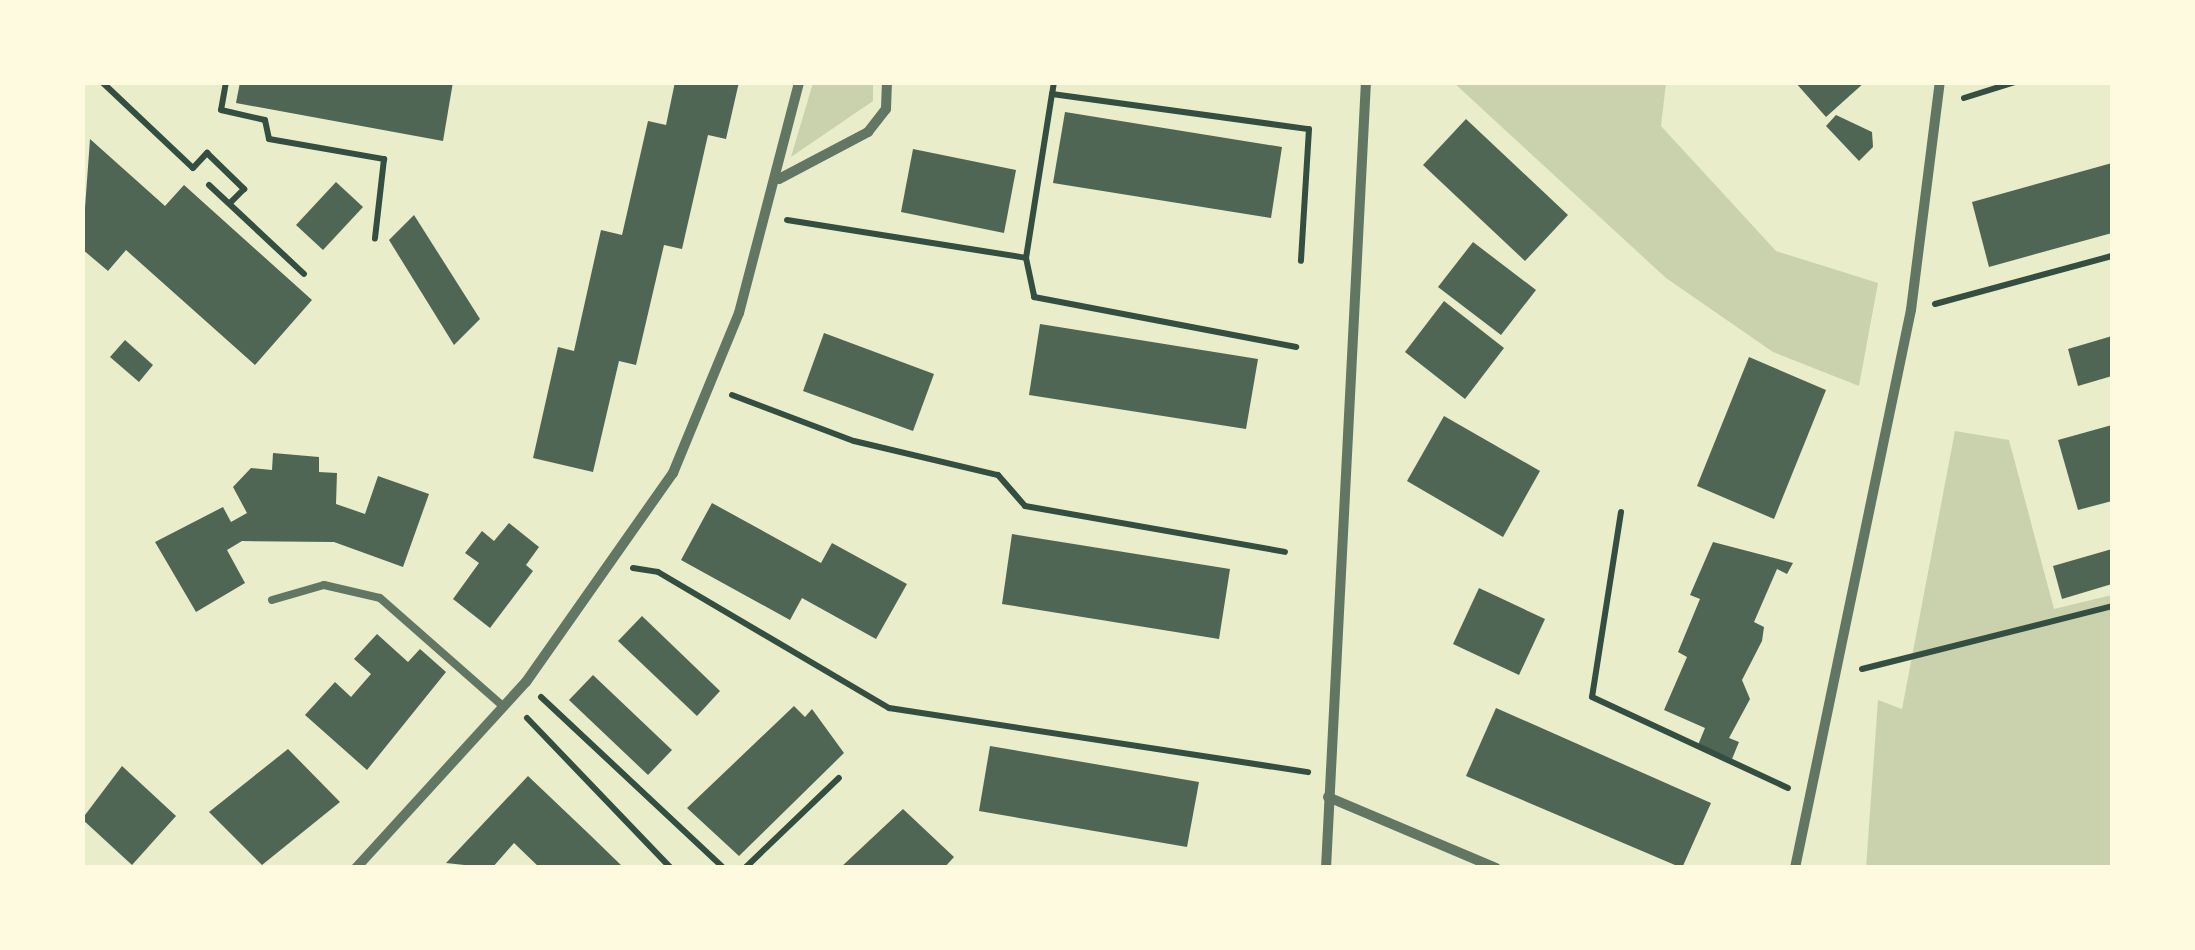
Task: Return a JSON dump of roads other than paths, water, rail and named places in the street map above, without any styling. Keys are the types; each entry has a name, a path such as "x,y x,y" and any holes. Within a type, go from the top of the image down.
{"street":[{"path":"356,868 526,682 616,565 712,387 769,217 798,82"},
{"path":"779,179 868,132 886,110 887,82"},
{"path":"1326,868 1366,82"},
{"path":"1795,868 1842,674 1911,310 1940,82"},
{"path":"1328,798 1496,868"}],"lane":[{"path":"272,600 324,585 380,598 504,707"}]}
